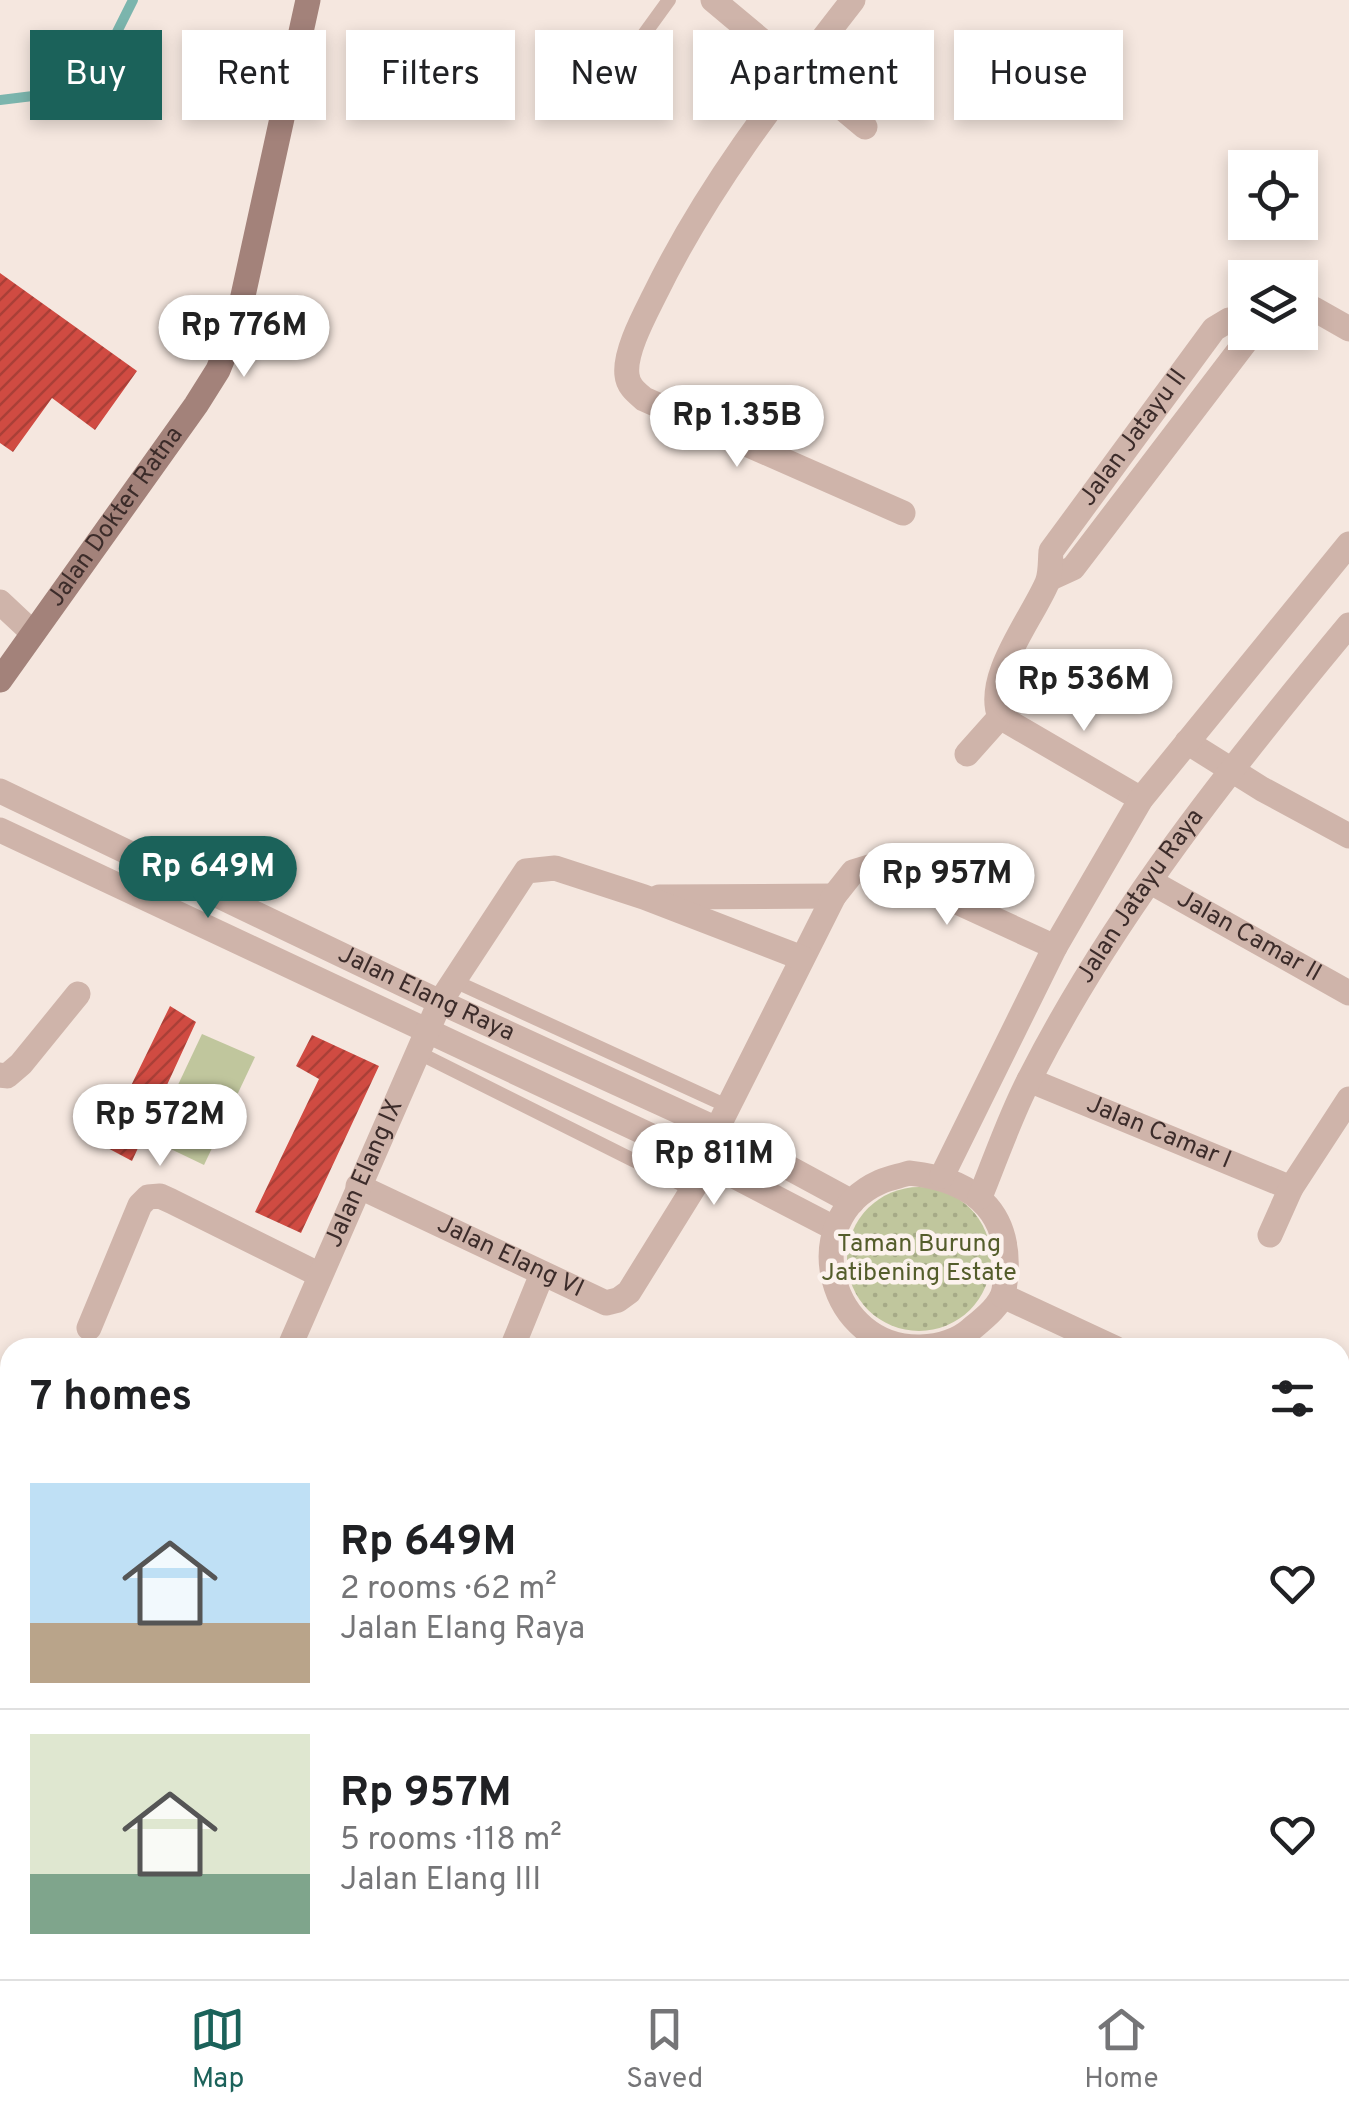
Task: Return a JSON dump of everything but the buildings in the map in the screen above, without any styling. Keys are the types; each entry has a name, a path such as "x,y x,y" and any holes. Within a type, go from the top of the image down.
{"street":[{"name":"Jalan Dokter Ratna","path":"0,680 126,507 218,370 237,322 308,0"},
{"path":"713,0 750,30"},
{"path":"830,30 853,0"},
{"path":"761,120 683,236 638,329 626,373 631,388 644,398 904,513"},
{"path":"857,120 865,127"},
{"path":"1318,311 1349,329"},
{"name":"Jalan Jatayu II","path":"1000,718 994,704 1003,670 1049,579 1051,552 1214,329 1228,321"},
{"name":"Jalan Jatayu II","path":"1049,579 1073,568 1238,350"},
{"name":"Jalan Jatayu Raya","path":"942,1176 1055,947 1141,799 1349,544"},
{"path":"0,602 33,633"},
{"name":"Jalan Jatayu Raya","path":"980,1198 1029,1080 1088,976 1230,769 1349,625"},
{"path":"967,754 1000,718 1141,799"},
{"path":"1187,742 1349,836"},
{"name":"Jalan Elang Raya","path":"0,791 722,1118 852,1202"},
{"name":"Jalan Elang Raya","path":"0,830 429,1045 709,1163 836,1229"},
{"path":"722,1118 834,896 853,872 876,865 1055,947"},
{"name":"Jalan Elang IX","path":"293,1338 358,1186 429,1045 446,991 526,870 555,868 644,897"},
{"name":"Jalan Camar II","path":"1151,882 1349,993"},
{"path":"644,897 834,896"},
{"path":"644,897 802,958"},
{"path":"0,1075 6,1076 21,1064 78,994"},
{"name":"Jalan Camar I","path":"1029,1080 1290,1188"},
{"path":"1270,1235 1290,1188 1349,1099"},
{"name":"Jalan Elang VI","path":"358,1186 606,1303 630,1292 709,1163"},
{"path":"868,1338 835,1290 831,1249 836,1229 852,1202 878,1182 910,1173 942,1176 968,1188 996,1219 1005,1245 1003,1296 983,1320 959,1338"},
{"path":"89,1328 140,1205 148,1197 160,1196 318,1274"},
{"path":"516,1338 542,1274"},
{"path":"1003,1296 1093,1338"}],"lane":[{"path":"647,30 669,0"},
{"path":"429,1045 693,1190"}],"green space":[{"path":"202,1034 255,1057 204,1165 152,1140"},
{"name":"Taman Burung Jatibening Estate","path":"919,1187 946,1193 970,1208 985,1232 991,1259 985,1286 970,1310 946,1325 919,1331 892,1325 868,1310 853,1286 847,1259 853,1232 868,1208 892,1193"}],"waterway":[{"path":"0,100 41,95 113,40 133,0"}]}
